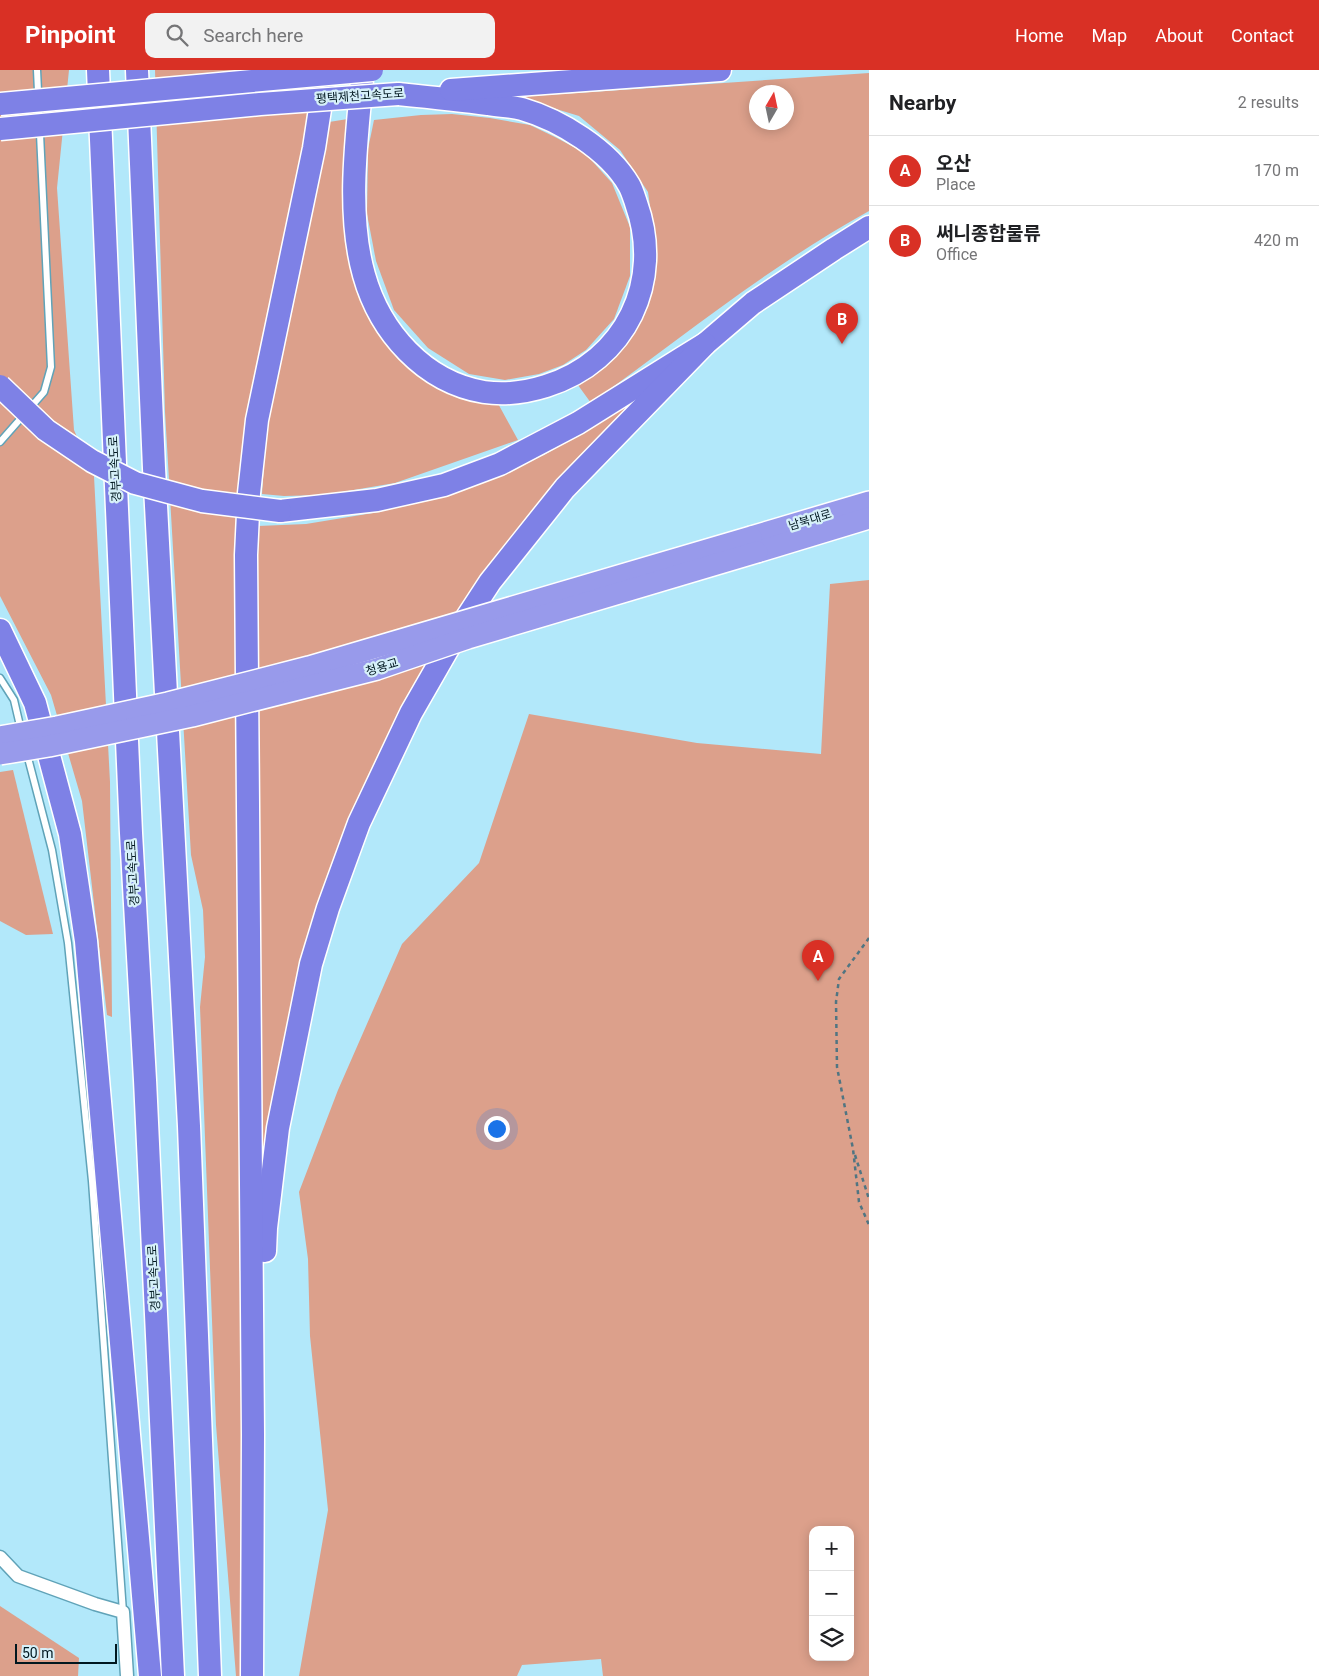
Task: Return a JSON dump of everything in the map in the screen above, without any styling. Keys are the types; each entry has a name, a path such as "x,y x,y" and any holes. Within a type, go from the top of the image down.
{"highway":[{"name":"경부고속도로","path":"98,70 131,833 146,1100 173,1676"},
{"path":"137,70 154,468 189,1126 210,1676"},
{"path":"252,1676 253,1434 246,546 257,420 314,148 326,70"},
{"path":"363,70 354,191 358,244 370,294 382,318 397,340 426,369 453,383 484,392 511,393 538,388 566,380 590,365 613,343 633,313 643,285 646,253 642,222 630,186 617,169 597,149 563,126 521,109 398,94"},
{"name":"평택제천고속도로","path":"0,104 372,70"},
{"name":"평택제천고속도로","path":"0,129 260,104 720,70"},
{"path":"253,1434 260,1352 266,1228 278,1128 311,964 328,908 359,823 411,713 458,631 490,582 565,488 634,419 704,344 753,303 869,227"},
{"path":"0,386 46,430 92,461 135,483 202,501 280,511 377,500 444,485 500,464 578,423 704,344"},
{"name":"남북대로","path":"754,544 869,502"},
{"name":"남북대로","path":"754,544 869,518"},
{"name":"청용교","path":"0,737 159,705 300,669 754,544"},
{"name":"청용교","path":"0,754 49,746 192,716 376,669 754,544"},
{"path":"0,630 35,704 70,834 86,941 150,1676"}],"street":[{"path":"0,1557 18,1576 95,1604 123,1612 128,1676"}],"lane":[{"path":"0,442 44,392 51,367 37,70"},
{"path":"0,678 14,700 52,850 68,943 92,1181 123,1612"}],"path":[{"path":"869,938 842,974 837,984 836,993 837,1066 853,1149 859,1202 869,1225"},
{"path":"853,1149 869,1199"}],"shaded area":[{"path":"0,70 69,70 57,188 74,430 94,476 110,782 112,1017 107,1015 82,801 51,695 0,596"},
{"path":"155,70 317,70 307,145 285,231 261,355 242,1304 242,1676 236,1676 216,1425 200,1007 205,957 203,910 191,855 165,412"},
{"path":"869,73 869,211 797,254 762,278 591,403 575,381 616,354 645,314 657,257 648,192 620,150 579,116 517,97"},
{"path":"452,114 530,125 585,153 612,183 630,227 630,276 614,319 586,350 563,365 539,374 505,380 469,374 428,348 394,310 376,261 367,214 368,149 374,120"},
{"path":"354,118 355,262 404,359 495,398 518,440 395,483 324,495 284,496 262,494 267,418 329,122"},
{"path":"624,408 630,408 489,569 304,959 279,1067 265,1144 262,1148 256,600 258,526 306,524 379,512 461,488 544,455"},
{"path":"869,580 869,1676 603,1676 601,1659 522,1665 517,1676 299,1676 328,1510 310,1336 308,1259 299,1192 338,1090 402,944 479,863 529,714 697,743 821,754 830,584"},
{"path":"13,770 53,934 26,935 0,921 0,772"},
{"path":"0,1606 79,1658 78,1676 0,1676"}],"place":[{"name":"써니종합물류","path":"842,344"},
{"name":"오산","path":"818,981"}]}
